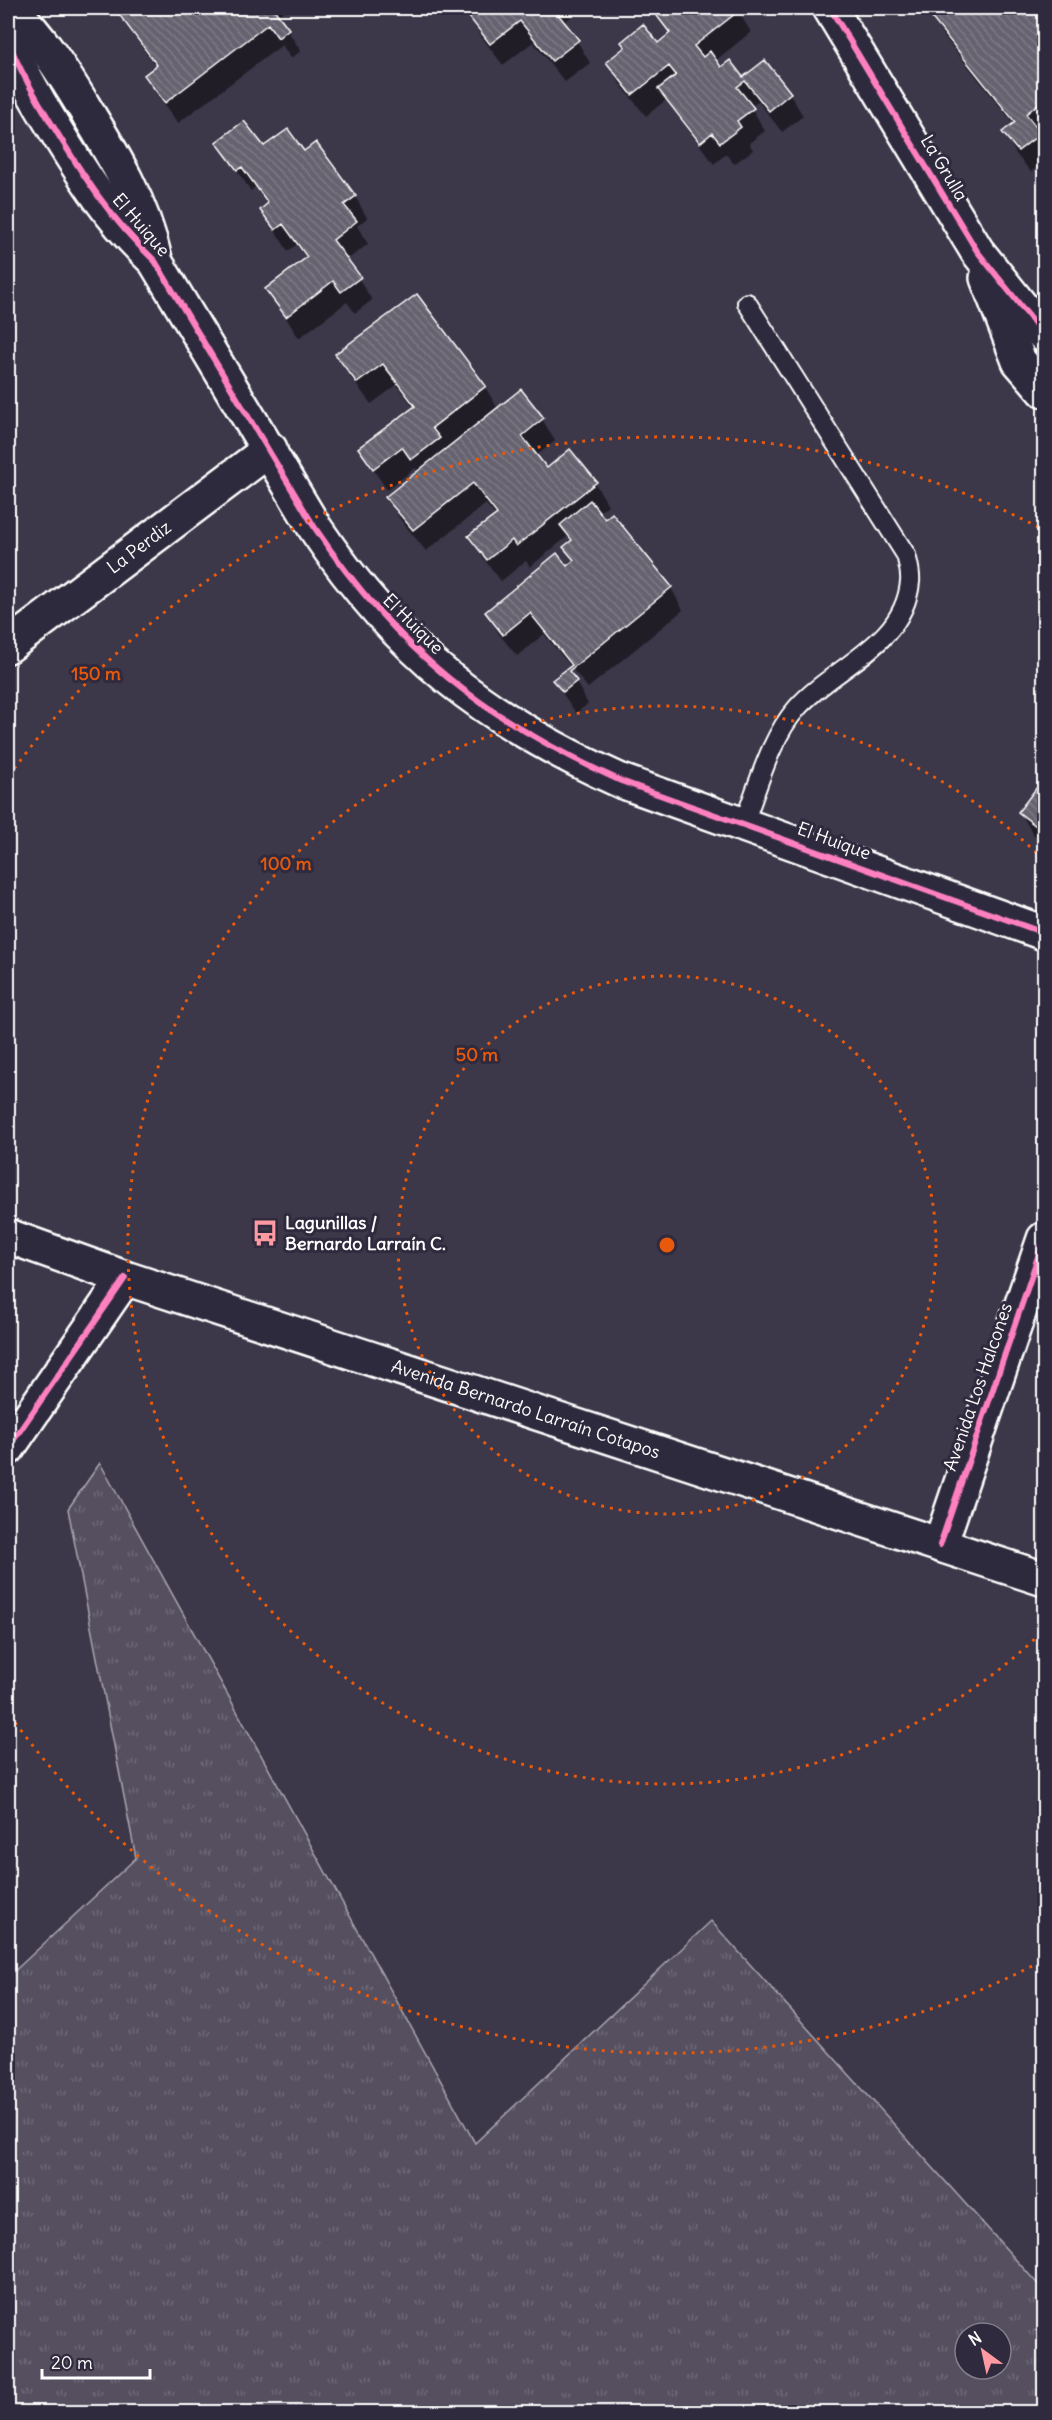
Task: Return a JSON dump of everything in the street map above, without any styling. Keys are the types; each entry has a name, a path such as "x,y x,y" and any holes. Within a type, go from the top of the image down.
{"street":[{"name":"El Huique","path":"11,8 50,53 117,161 143,217 155,261"},
{"name":"La Grulla","path":"830,8 977,251 1044,335"},
{"name":"El Huique","path":"8,41 17,65 86,181 119,225 155,261 315,528 363,595 438,671 507,721 572,759 621,781 1044,933"},
{"name":"La Grulla","path":"977,251 1018,361 1044,390"},
{"name":"La Perdiz","path":"8,645 270,450"},
{"name":"Avenida Bernardo Larraín Cotapos","path":"8,1236 125,1278 1044,1579"},
{"name":"Avenida Los Halcones","path":"940,1545 1044,1239"},
{"path":"8,1448 125,1278"}],"lane":[{"path":"743,825 780,732 797,707 885,636 904,610 911,580 906,555 747,303"}],"green space":[{"path":"100,1463 475,2143 711,1921 1044,2291 1044,2412 8,2412 8,1977 136,1858 68,1509"}],"building":[{"path":"126,8 273,8 289,29 278,38 268,24 165,103 144,75 157,65 118,13"},
{"path":"473,8 553,8 579,40 552,61 520,21 490,44 466,13"},
{"path":"668,8 738,8 740,10 694,46 703,57 710,51 721,67 730,60 743,77 765,60 791,93 769,111 745,81 737,87 754,108 737,121 741,127 720,143 712,133 700,143 658,89 676,75 669,66 632,95 606,62 625,47 621,42 643,24 658,43 670,33 657,16"},
{"path":"933,8 1044,8 1044,99 1026,114 1041,133 1018,151 1002,132 1015,122 927,12"},
{"path":"244,121 264,146 288,129 304,151 316,142 356,196 344,205 357,221 333,240 361,277 341,292 333,281 286,317 265,289 307,257 283,224 275,230 260,210 268,203 242,167 237,170 216,142"},
{"path":"417,294 486,386 432,428 440,438 411,460 402,447 373,469 358,448 415,406 383,364 357,383 335,354"},
{"path":"521,389 544,418 522,436 547,468 570,449 597,482 516,546 512,540 487,560 468,536 497,514 473,483 413,530 385,497"},
{"path":"590,500 605,519 612,513 672,587 569,671 577,681 563,692 552,680 572,665 530,613 503,635 485,612 557,553 567,566 574,560 563,547 572,540 560,525"},
{"path":"1044,778 1044,832 1018,812"}],"cycle path":[{"path":"830,8 977,251 1044,335"},
{"path":"8,41 29,84 76,163 112,214 155,261 315,528 346,572 379,611 448,678 487,707 528,733 572,758 621,781 1044,933"},
{"path":"940,1545 1044,1239"},
{"path":"8,1448 125,1278"}],"place":[{"name":"Lagunillas / Bernardo Larraín C.","path":"265,1233"}]}
